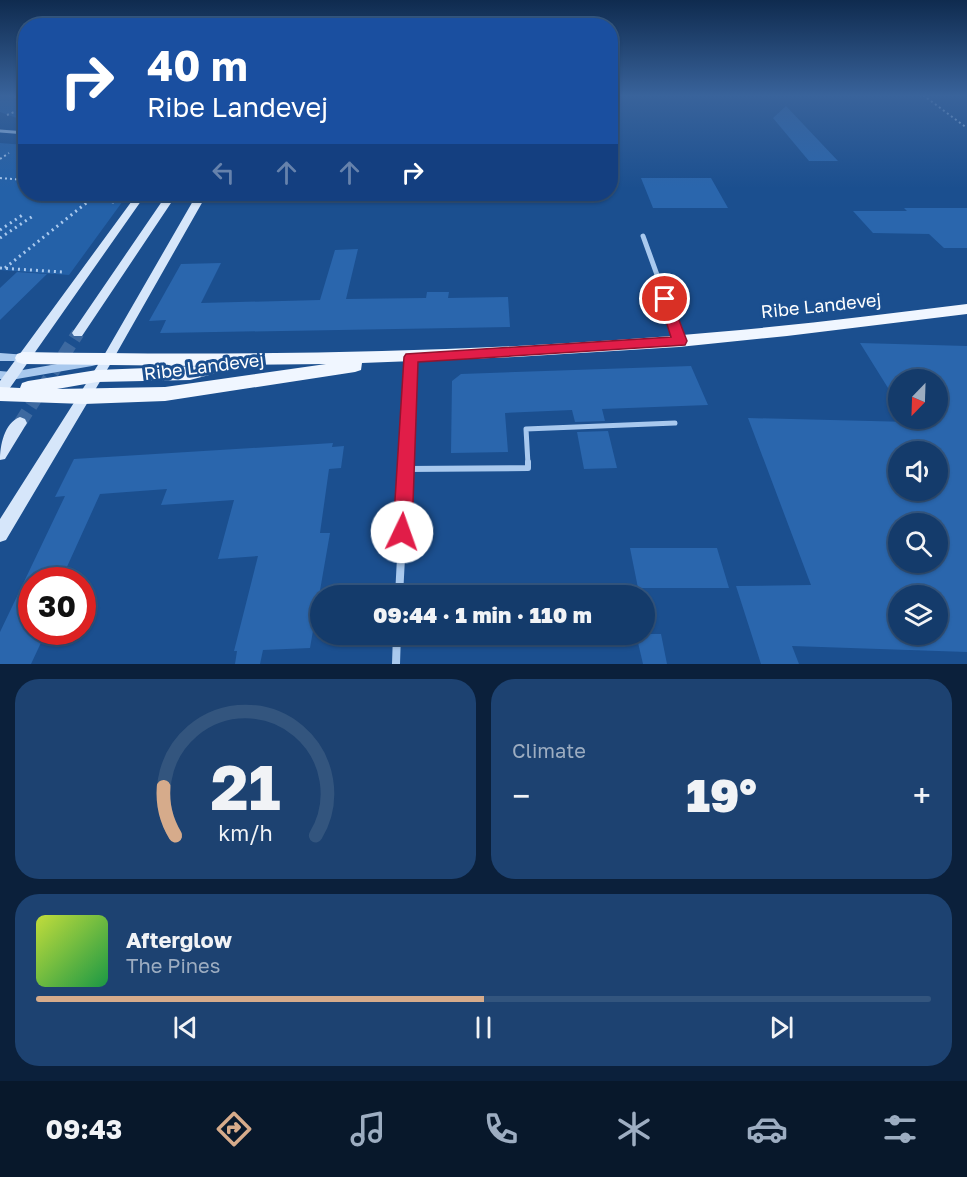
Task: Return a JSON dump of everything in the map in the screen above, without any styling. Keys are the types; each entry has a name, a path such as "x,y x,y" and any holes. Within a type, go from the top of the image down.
{"main road":[{"path":"136,201 23,358 5,375 0,393 97,376 190,374 250,359"},
{"path":"78,333 167,201"},
{"path":"0,534 107,360 198,201"},
{"name":"Ribe Landevej","path":"23,358 107,360 411,357 680,341 967,309"},
{"name":"Ribe Landevej","path":"0,393 84,397 165,394 411,357"},
{"path":"0,454 20,423"}],"street":[{"path":"643,237 680,341"},
{"path":"0,357 23,358"},
{"path":"400,585 411,357"},
{"path":"5,375 107,360"},
{"path":"396,664 397,645"}],"lane":[{"path":"0,131 18,132"},
{"path":"406,469 528,468 526,429 675,423"}],"path":[{"path":"0,159 9,153"},
{"path":"0,178 18,179"},
{"path":"3,268 89,201"},
{"path":"104,201 117,202 111,211"},
{"path":"0,230 24,214"},
{"path":"0,238 33,216"},
{"path":"70,264 60,277 80,279"},
{"path":"3,268 63,272"}],"shaded area":[{"path":"0,143 18,144 18,201 123,201 69,275 0,270"}],"building":[{"path":"780,126 805,126 838,161 809,161"},
{"path":"641,178 711,178 728,208 653,208"},
{"path":"904,208 967,208 967,248 944,248 929,234 873,233 853,211 907,211"},
{"path":"358,249 346,299 426,298 427,292 449,292 448,298 508,297 510,327 160,333 166,320 149,321 181,264 221,263 201,303 320,300 335,250"},
{"path":"17,272 47,274 0,320 0,288"},
{"path":"860,343 967,346 967,652 792,646 799,664 761,664 736,586 811,585 748,418 888,421 888,429 948,429 948,369 888,369 888,388"},
{"path":"691,366 708,405 602,409 605,421 575,422 572,410 505,413 508,452 451,453 452,381 461,374"},
{"path":"608,431 617,468 584,469 577,432"},
{"path":"333,443 332,447 344,446 341,468 329,469 320,533 330,533 321,585 310,585 310,648 263,650 260,664 235,664 237,651 234,651 258,556 218,559 234,500 161,505 167,489 100,494 67,567 31,567 65,496 55,497 74,459"},
{"path":"630,548 717,548 729,588 655,588 655,585 637,585"},
{"path":"18,594 18,645 40,645 31,664 0,664 0,632"},
{"path":"655,634 661,634 667,664 643,664 639,645 655,645"}],"tunnel":[{"path":"20,423 78,333"}],"route":[{"path":"402,532 411,357 680,341 665,299"}]}
